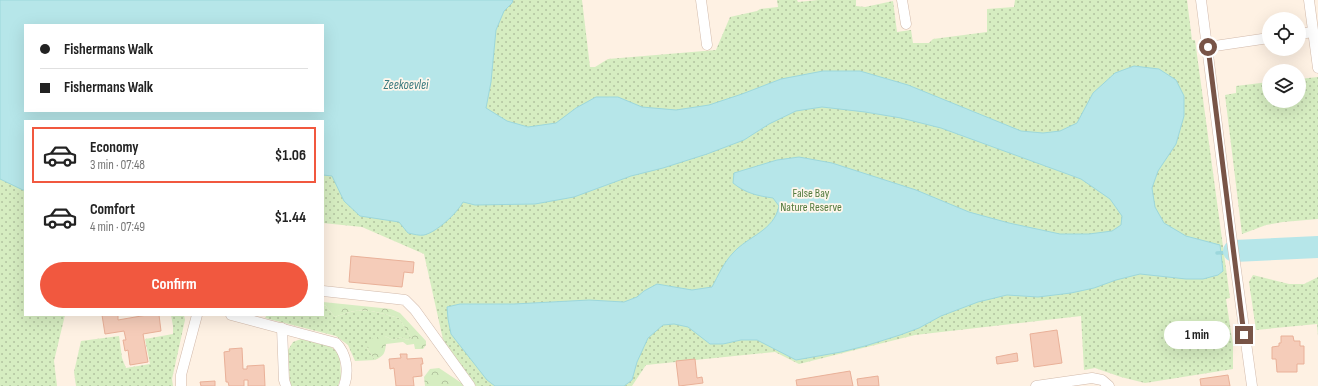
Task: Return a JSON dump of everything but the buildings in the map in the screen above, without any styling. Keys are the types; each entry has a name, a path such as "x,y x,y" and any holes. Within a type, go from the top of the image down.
{"street":[{"path":"701,0 707,45"},
{"path":"902,0 906,24"},
{"path":"1201,0 1236,276 1252,386"},
{"path":"1309,0 1318,68"},
{"path":"1306,33 1313,32"},
{"path":"1208,47 1262,39"},
{"path":"324,291 405,300 415,310 470,386"},
{"path":"181,386 181,375 197,316"},
{"path":"235,316 336,343 344,352 346,360 346,379 344,386"},
{"path":"282,328 284,380 286,386"},
{"path":"1036,386 1092,378 1102,380 1109,386"}],"green space":[{"name":"False Bay Nature Reserve","path":"0,0 582,0 590,67 595,67 608,59 716,50 730,17 760,9 778,7 777,0 797,0 798,2 818,0 856,0 856,6 865,7 893,1 897,32 911,30 913,43 929,43 933,39 987,32 987,9 1014,7 1015,0 1187,0 1192,40 1195,40 1230,298 1226,299 1233,345 1233,369 1145,383 1095,368 1084,370 1081,316 915,335 799,364 775,352 646,365 632,386 476,386 444,344 424,254 362,227 324,223 324,120 24,120 24,316 65,316 54,361 57,386 0,386"},
{"path":"1318,77 1318,219 1266,225 1242,234 1225,95 1236,93 1236,86 1262,83 1262,108 1306,108 1306,78"},
{"path":"1253,275 1289,284 1304,284 1318,277 1318,336 1317,324 1256,330 1249,282"},
{"path":"324,302 391,309 400,313 426,341 426,345 423,349 415,349 414,344 407,345 403,342 386,344 384,354 375,360 367,348 373,338 385,336 393,340 401,337 407,340 411,338 399,318 367,311 353,312 335,317"},
{"path":"324,306 335,317 353,312 367,311 399,318 411,338 407,340 401,337 393,340 385,336 367,348 375,360 355,361 348,345 336,336 265,318 266,316 324,316"},
{"path":"171,316 184,316 185,320 172,379 173,386 76,386 74,372 81,341 119,336 122,358 126,368 150,364 145,339 173,334"},
{"path":"301,339 330,346 337,352 340,360 341,377 338,386 290,386 288,350 293,342"},
{"path":"439,368 466,386 425,386 424,377 430,369"}],"water":[{"name":"Zeekoevlei","path":"0,0 513,0 504,11 496,30 491,82 486,108 507,121 528,127 556,123 576,108 596,97 618,97 642,107 676,110 709,105 781,79 823,71 860,71 908,85 1021,131 1043,133 1060,131 1077,123 1093,93 1115,73 1134,66 1159,69 1176,80 1184,96 1184,116 1176,144 1158,171 1152,188 1155,207 1164,223 1186,236 1220,245 1223,271 1218,275 1203,279 1186,279 1140,274 1116,280 1094,288 1071,293 1038,297 1007,295 978,302 941,316 919,328 865,346 796,360 757,340 741,340 723,344 710,344 688,327 674,324 663,325 648,338 637,362 632,380 624,386 495,386 487,380 451,334 447,307 460,304 514,304 589,300 624,302 637,297 644,291 657,284 692,290 712,287 721,269 730,257 739,247 772,222 779,206 773,198 752,194 733,183 734,173 777,160 799,157 832,163 916,190 969,212 1009,223 1060,234 1089,234 1112,231 1121,225 1122,216 1110,199 1081,179 941,128 901,118 822,107 796,111 769,124 744,140 707,154 663,168 631,176 574,197 535,204 475,205 463,202 440,226 429,233 422,235 408,233 399,222 360,216 344,201 332,176 324,175 324,120 24,120 23,190 0,179"}],"waterway":[{"path":"1234,251 1318,247"},
{"path":"1217,253 1233,252"}],"route":[{"path":"1208,47 1244,335"}]}
